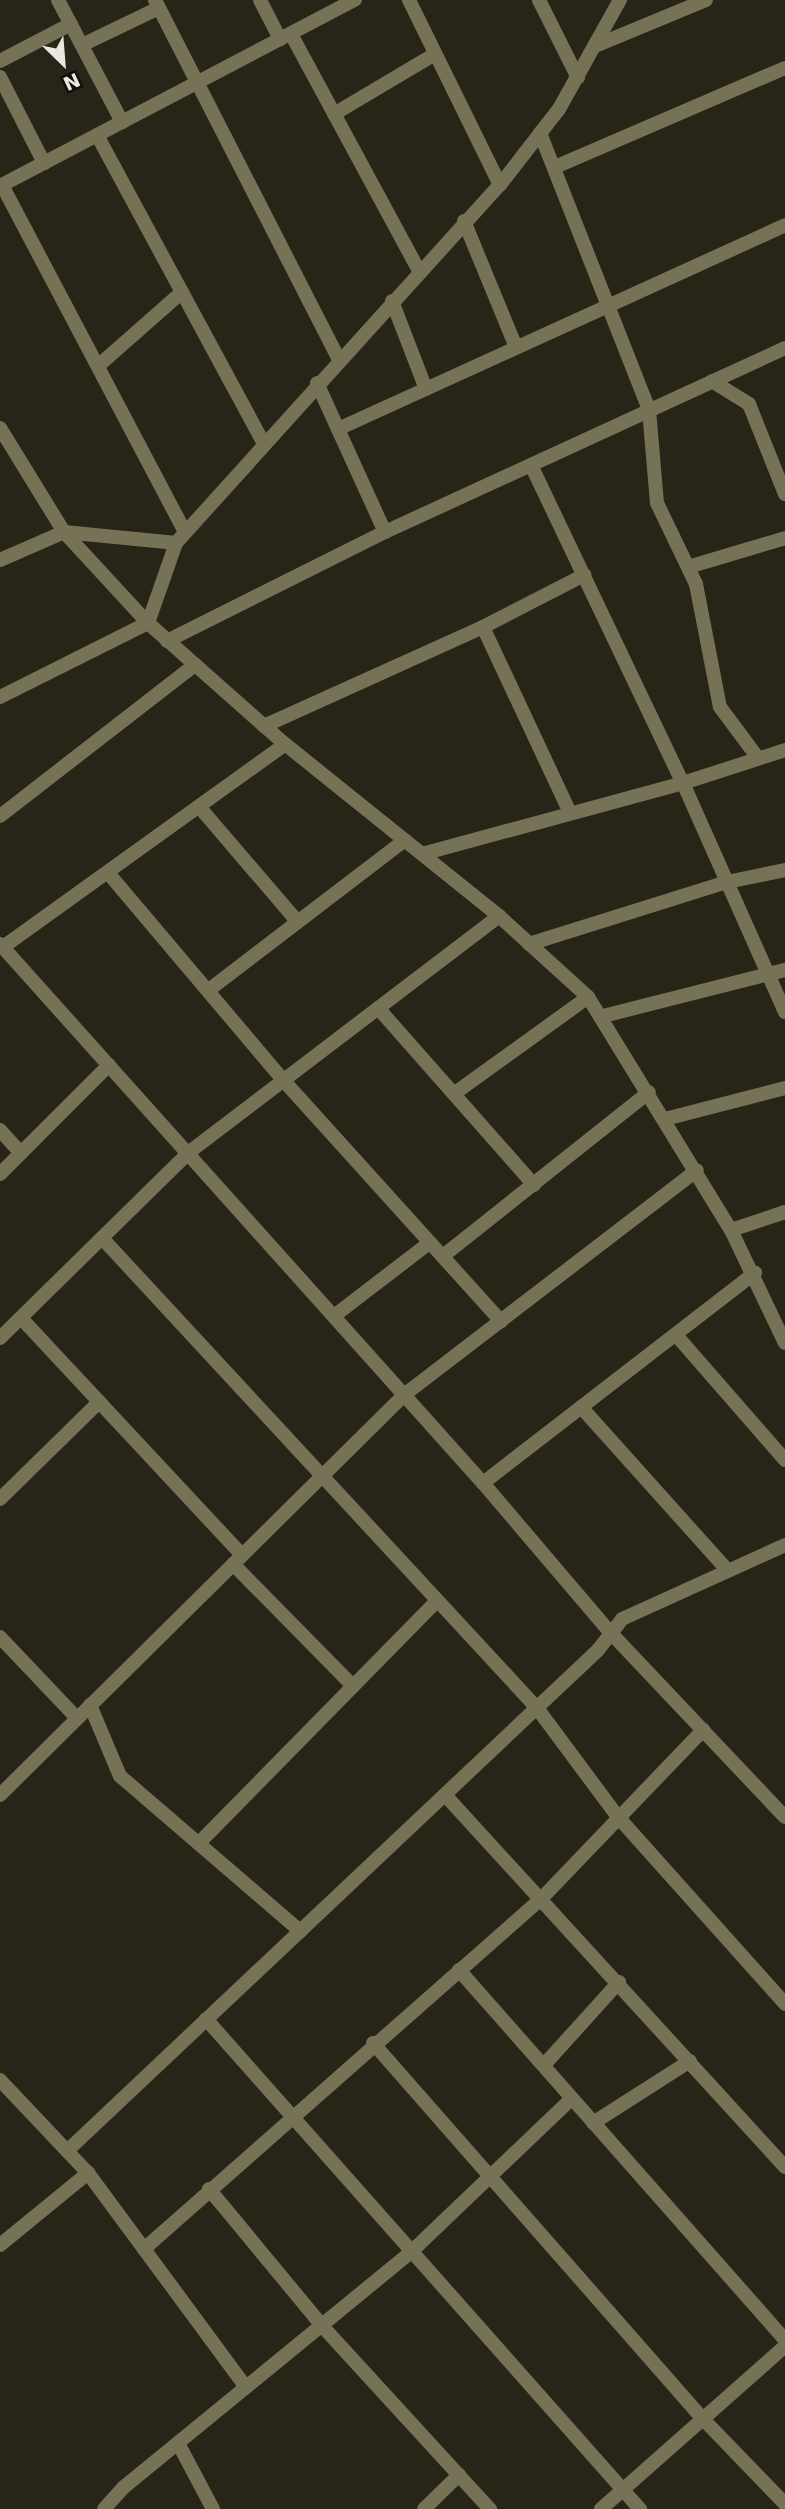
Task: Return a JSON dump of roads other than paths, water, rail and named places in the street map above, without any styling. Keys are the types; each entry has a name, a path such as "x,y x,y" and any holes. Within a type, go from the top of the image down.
{"street":[{"path":"58,0 122,122"},
{"path":"260,0 334,114 419,271"},
{"path":"180,537 98,366 1,185 355,0"},
{"path":"410,0 500,185"},
{"path":"539,0 578,78"},
{"path":"0,697 148,623 180,537 464,220 500,185 578,78 620,0"},
{"path":"595,46 706,0"},
{"path":"82,45 157,4 339,359"},
{"path":"0,61 71,24"},
{"path":"334,114 435,54"},
{"path":"555,167 785,68"},
{"path":"0,77 44,163"},
{"path":"540,133 649,411 657,503 696,584 720,707 758,758"},
{"path":"97,135 264,444"},
{"path":"464,220 516,347"},
{"path":"338,429 785,225"},
{"path":"98,366 182,292"},
{"path":"392,301 426,389"},
{"path":"167,641 385,532 785,348"},
{"path":"712,381 749,404 785,494"},
{"path":"317,383 385,532"},
{"path":"0,428 64,532 148,623 285,744 499,916 588,997 603,1016 697,1170 755,1273 784,1339"},
{"path":"531,465 683,783 785,1012"},
{"path":"0,560 64,532 180,537"},
{"path":"688,567 785,538"},
{"path":"264,726 484,627 584,575"},
{"path":"484,627 570,813"},
{"path":"0,816 195,665"},
{"path":"285,744 109,874 1,945 483,1483 609,1631 785,1817"},
{"path":"422,854 683,783 785,750"},
{"path":"201,808 297,921"},
{"path":"209,989 405,840"},
{"path":"529,944 727,882 785,870"},
{"path":"109,874 209,989 284,1081 501,1321"},
{"path":"0,1338 188,1153 499,916"},
{"path":"603,1016 785,970"},
{"path":"455,1093 588,997"},
{"path":"378,1009 534,1185"},
{"path":"0,1174 109,1065"},
{"path":"665,1119 785,1088"},
{"path":"443,1256 649,1092"},
{"path":"0,1130 21,1153"},
{"path":"2,1790 404,1395 697,1170"},
{"path":"731,1230 785,1212"},
{"path":"102,1238 320,1478 537,1708 618,1817 785,2004"},
{"path":"334,1316 429,1243"},
{"path":"483,1483 755,1273"},
{"path":"21,1318 353,1686"},
{"path":"676,1335 785,1460"},
{"path":"0,1499 99,1402"},
{"path":"581,1408 728,1571"},
{"path":"67,2151 598,1650 609,1631 622,1619 785,1545"},
{"path":"200,1842 437,1601"},
{"path":"0,1637 77,1718"},
{"path":"90,1705 120,1776 200,1842 300,1931"},
{"path":"144,2249 289,2116 542,1898 703,1730"},
{"path":"445,1795 619,1982 785,2167"},
{"path":"459,1970 785,2340"},
{"path":"544,2065 619,1982"},
{"path":"206,2020 640,2509"},
{"path":"373,2043 495,2177 703,2419 785,2504"},
{"path":"593,2123 690,2061"},
{"path":"0,2080 88,2173 246,2387"},
{"path":"104,2509 178,2443 324,2328 410,2253 495,2177 572,2098"},
{"path":"0,2245 88,2173"},
{"path":"209,2189 324,2328 490,2509"},
{"path":"601,2509 785,2346"},
{"path":"178,2443 213,2509"},
{"path":"424,2509 459,2475"}]}
